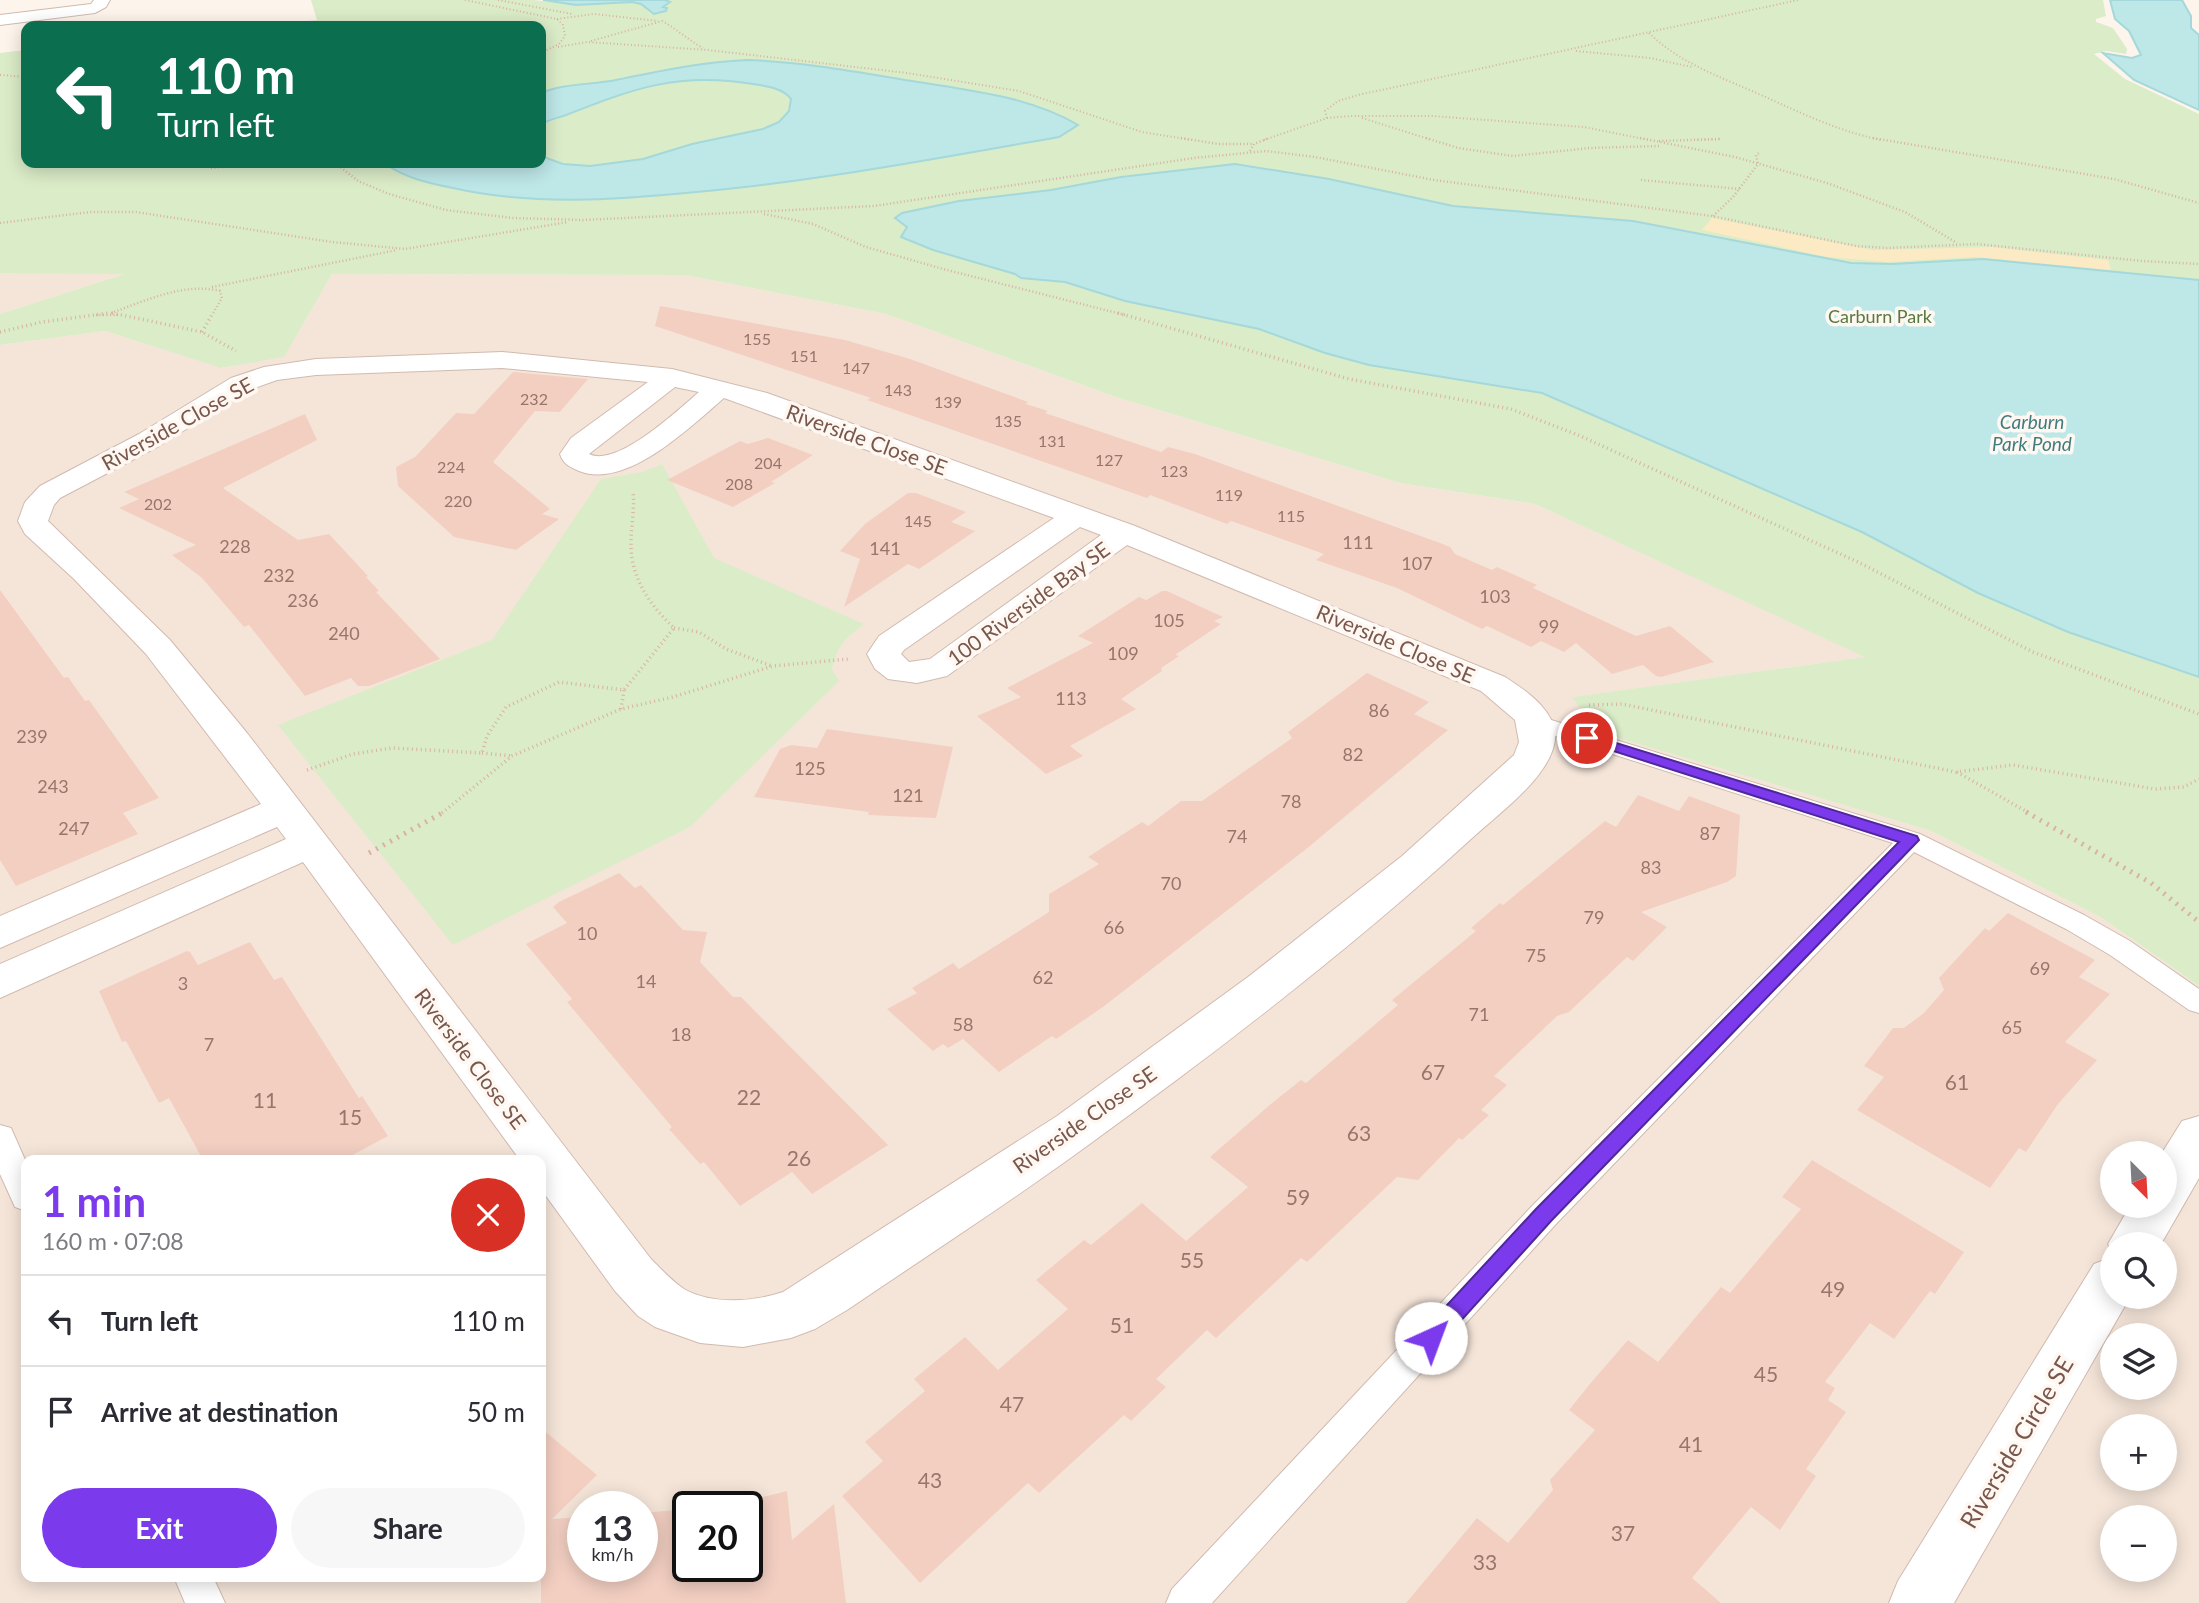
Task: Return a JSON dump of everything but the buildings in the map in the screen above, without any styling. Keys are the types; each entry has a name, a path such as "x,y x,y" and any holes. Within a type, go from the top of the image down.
{"street":[{"path":"0,20 95,8 102,4 102,0"},
{"name":"Riverside Close SE","path":"543,1155 275,797 158,647 85,572 36,528 33,522 40,502 50,492 149,440 240,384 273,373 368,364 502,360 558,363 672,377 720,388 872,440 1124,533 1320,611 1493,684 1513,697 1530,715 1538,740 1536,754 1524,769 1416,866 1264,988 1074,1130 828,1294 786,1316 752,1322 714,1323 673,1310 653,1296 633,1275 546,1160"},
{"path":"672,377 581,444 574,454 579,462 586,465 615,464 632,457 720,388"},
{"name":"100 Riverside Bay SE","path":"1076,516 891,643 884,654 891,666 898,670 921,673 942,666 1124,533"},
{"path":"0,933 275,797"},
{"path":"0,982 318,857"},
{"path":"2177,1172 2199,1135"},
{"name":"Riverside Circle SE","path":"1920,1603 2100,1300"}],"lane":[{"path":"1530,715 1911,840 2086,928 2120,948 2199,1003"},
{"path":"1186,1603 1544,1215 1911,840"},
{"path":"0,1137 21,1186"},
{"path":"195,1582 205,1603"}],"path":[{"path":"465,0 557,19 565,25 567,33 558,47"},
{"path":"498,0 573,14 599,13 662,21 674,27 682,37 708,50"},
{"path":"1327,118 1325,111 1331,106 1358,95 1798,0"},
{"path":"557,19 573,14"},
{"path":"546,51 627,33 662,21"},
{"path":"1649,33 1658,43 1696,68 1829,127 1853,134 2093,175 2199,203"},
{"path":"587,42 708,50 967,82 1019,92 1142,132 1218,144 1254,144 1273,135 1327,118 1391,114 1542,123 1605,131 1758,164 1872,198 1905,212 1958,244"},
{"path":"1567,51 1640,57 1696,68"},
{"path":"0,75 21,77"},
{"path":"1351,116 1376,121 1458,148 1494,155 1670,146"},
{"path":"1650,141 1721,139"},
{"path":"1250,151 1254,144"},
{"path":"338,168 358,181 389,194 446,209 513,218 583,220 887,204 1250,151 1288,153 1434,180 1712,216 1856,246 1887,248 1958,244 2199,264"},
{"path":"1712,216 1740,189 1758,164 1756,155 1759,153"},
{"path":"1641,180 1740,189"},
{"path":"0,223 90,212 136,212 332,242 405,249"},
{"path":"749,212 796,219 866,247 930,266 1165,326 1349,379 1511,409 1578,435 1858,562 2033,652 2199,714"},
{"path":"0,332 55,320 111,313 192,289 212,288 405,249 583,220"},
{"path":"202,332 222,298 220,291 212,288"},
{"path":"111,313 202,332 273,373"},
{"path":"615,464 625,476 633,493 636,510 630,545 632,564 644,593 658,613 674,628 699,632 726,649 773,666"},
{"path":"621,709 624,690 674,628"},
{"path":"318,857 378,849 436,818 512,756 621,709 673,697 773,666 834,662 884,654"},
{"path":"482,753 487,736 506,707 559,682 624,690"},
{"path":"1530,715 1622,704 1956,772 2151,883 2199,922"},
{"path":"275,797 353,754 392,748 512,756"},
{"path":"1956,772 2013,765 2155,789 2184,787 2199,779"}],"shaded area":[{"path":"0,273 127,273 0,314"},
{"path":"332,274 685,275 886,314 1116,397 1400,483 1535,504 1867,657 1573,697 1599,732 1931,831 2102,918 2199,986 2199,1603 0,1603 0,345 105,331 222,368 284,356"}],"green space":[{"name":"Carburn Park","path":"311,0 534,0 576,5 626,0 2103,0 2106,16 2096,19 2096,22 2113,28 2127,49 2126,54 2106,51 2094,54 2125,79 2199,114 2199,986 2102,918 1931,831 1598,732 1572,697 1865,657 1535,504 1400,483 1116,397 886,314 685,275 332,274 284,357 221,368 105,331 0,345 0,314 124,274 0,273 0,53 21,51 21,168 546,168 546,21 307,21 317,20"},
{"path":"662,464 714,558 864,624 839,648 832,669 839,681 690,827 453,945 278,725 492,640 601,479 642,472"}],"sand":[{"path":"1712,218 1873,250 1992,247 2108,260 2111,270 1975,257 1888,262 1827,257 1702,230"}],"water":[{"path":"543,0 670,2 663,7 667,8 666,11 654,14 641,4 632,2 576,5"},
{"path":"2110,0 2182,0 2191,16 2191,28 2199,35 2199,110 2134,80 2103,53 2132,58 2141,55 2129,31 2115,19"},
{"path":"747,60 830,68 976,91 1039,107 1078,125 1059,137 878,168 787,182 605,199 544,199 483,194 417,179 392,168 546,168 546,158 563,164 590,166 643,159 692,144 763,129 779,122 789,111 791,99 779,90 726,81 701,80 679,81 635,90 546,122 546,91 550,90"},
{"name":"Carburn Park Pond","path":"1235,164 1329,179 1453,206 1633,221 1851,263 1892,264 1983,259 2199,280 2199,677 2068,632 1978,593 1862,532 1542,393 1369,365 1325,353 1259,329 1125,301 1065,282 1021,278 901,237 907,227 895,218 902,213 959,201 1051,190 1121,177"}],"route":[{"path":"1431,1338 1544,1215 1911,840 1587,738"}]}
